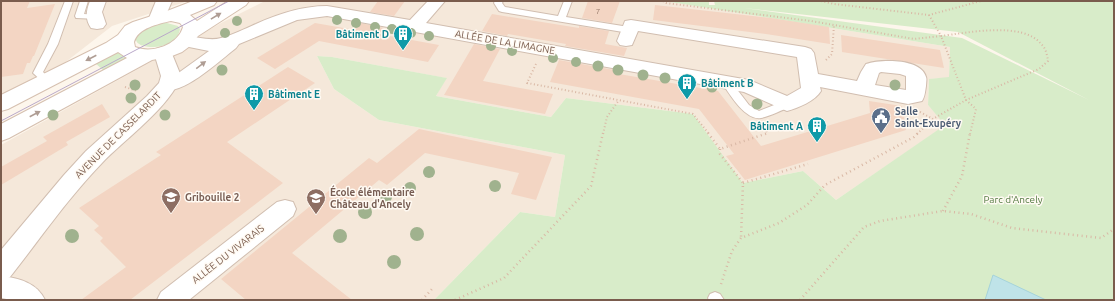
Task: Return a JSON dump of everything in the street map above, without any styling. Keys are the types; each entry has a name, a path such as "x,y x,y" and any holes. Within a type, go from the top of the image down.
{"main road":[{"path":"1,104 113,47 125,39 135,28 164,12 208,1"},
{"path":"1,133 116,71 155,54 171,50 240,1"},
{"path":"164,12 190,22 192,26 189,37"},
{"path":"125,39 124,45 126,50 134,54 155,54"},
{"name":"AVENUE DE CASSELARDIT","path":"1,269 72,181 94,157 154,101 168,85 171,76 155,54"}],"street":[{"path":"414,26 437,1"},
{"name":"ALLÉE DE LA LIMAGNE","path":"189,37 203,45 217,45 236,40 288,17 312,10 327,11 726,81 749,86 787,104"},
{"path":"628,35 631,25 805,53 811,91 787,104"},
{"path":"168,85 184,78 236,40"},
{"path":"808,72 865,88"},
{"name":"ALLÉE DU VIVARAIS","path":"170,300 285,209"},
{"path":"1,286 11,288 29,296 32,300"}],"lane":[{"path":"47,81 38,73 53,44 69,1"},
{"path":"84,1 79,16 97,14"},
{"path":"499,1 498,3 502,9 561,18 628,35"},
{"path":"561,18 568,1"},
{"path":"726,81 745,108 759,115 787,104"}],"path":[{"path":"663,1 666,3 834,25 914,39 978,32 1009,31 1025,34 1039,42 1046,51 1048,61 1039,69 966,100 932,119 914,137 824,185 806,205 779,223 741,238 732,250 716,299"},
{"path":"821,1 834,4 929,15 982,1"},
{"path":"929,15 941,36 966,100 976,109 965,154 962,176 943,211"},
{"path":"808,72 820,68 832,54 834,25"},
{"path":"543,49 527,82 693,114 720,148 720,154 743,183 741,238"},
{"path":"455,300 504,278 591,186 607,117 620,100"},
{"path":"720,148 768,134 759,115"},
{"path":"743,183 808,164"},
{"path":"800,300 864,227 880,221 943,211 971,214 1012,228 1101,238 1114,229"},
{"path":"422,300 432,289"}],"shaded area":[{"path":"1,1 188,1 112,26 63,64 1,96"},
{"path":"265,1 664,1 950,47 949,78 929,79 928,105 946,125 836,200 803,171 743,183 693,114 566,98 551,117 436,96 446,78 332,57 317,56 334,89 379,120 565,155 555,217 520,212 434,300 1,300 1,145 223,22"}],"green space":[{"name":"Parc d'Ancely","path":"664,1 709,1 709,5 715,5 714,1 1114,1 1114,300 434,300 520,212 555,217 565,155 379,120 334,89 317,56 332,57 447,78 436,96 551,117 566,98 693,114 743,183 803,171 836,200 945,125 928,105 929,79 949,77 950,47","holes":["744,8 958,32 1089,100 962,38"]},
{"path":"160,23 178,26 180,29 175,39 166,45 155,47 145,46 138,43 136,38 143,31"},
{"path":"118,52 126,58 103,70 95,63"}],"water":[{"path":"993,275 1046,300 985,300"}],"building":[{"path":"1,1 30,1 27,8 55,4 34,56 30,63 27,63 23,74 1,77"},
{"path":"378,1 405,1 394,16 370,12"},
{"path":"588,1 620,1 612,23 582,18"},
{"path":"655,5 771,18 829,27 830,44 766,34 653,20"},
{"path":"492,14 579,28 579,26 609,31 605,44 627,48 624,56 565,46 566,44 482,31"},
{"name":"Bâtiment D","path":"315,23 355,30 360,23 384,28 379,34 439,45 428,62 319,41 275,69 257,58"},
{"path":"841,35 940,50 944,68 842,52"},
{"path":"474,44 500,49 483,81 553,94 545,114 444,95"},
{"path":"559,60 620,71 619,74 718,91 761,146 870,113 869,101 902,106 906,130 745,180 726,156 734,154 699,109 550,82"},
{"path":"288,67 315,83 227,142 283,183 130,300 81,300 126,267 100,241 103,238 94,230 99,226 79,208 161,155 156,152"},
{"path":"102,104 110,117 66,142 68,145 1,185 1,167 47,141 43,137"},
{"path":"419,129 552,157 536,200 511,194 519,173 425,153 387,185 379,180 292,253 352,300 246,300 221,279 369,158 377,163"}],"tram line":[{"path":"1,121 229,1"}],"place":[{"name":"Bâtiment D","path":"403,51"},
{"name":"Bâtiment B","path":"687,100"},
{"name":"Bâtiment E","path":"254,111"},
{"name":"Salle Saint-Exupéry","path":"881,134"},
{"name":"Bâtiment A","path":"817,143"},
{"name":"Gribouille 2","path":"171,214"},
{"name":"École élémentaire Château d'Ancely","path":"316,215"}]}
